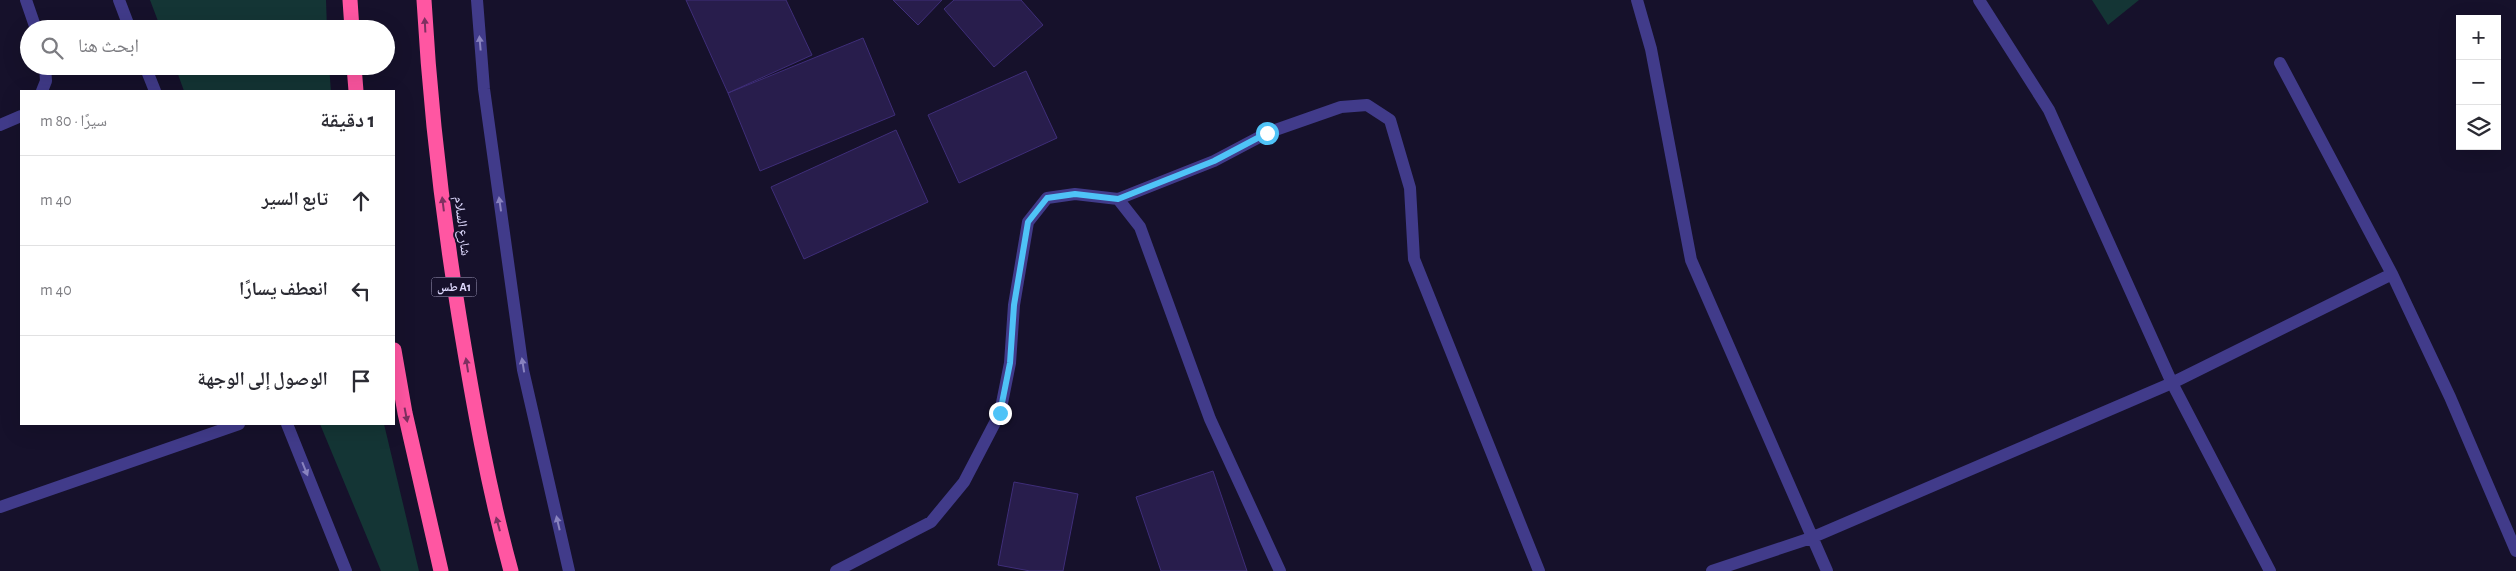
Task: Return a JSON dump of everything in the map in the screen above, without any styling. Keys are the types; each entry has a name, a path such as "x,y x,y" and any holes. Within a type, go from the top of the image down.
{"highway":[{"path":"350,0 351,20"},
{"name":"شارع السلام","path":"424,0 428,82 451,266 474,411 496,516 511,571"},
{"path":"355,75 356,90"},
{"path":"395,355 409,432 441,571"}],"street":[{"path":"26,0 33,20"},
{"path":"118,0 126,20"},
{"path":"476,0 484,89 523,370 569,571"},
{"path":"1637,0 1651,50 1691,260 1827,571"},
{"path":"1979,0 2049,110 2172,383 2270,571"},
{"path":"2280,63 2392,274 2450,397 2516,551"},
{"path":"42,90 46,75"},
{"path":"149,75 155,90"},
{"path":"836,571 931,522 964,482 1000,413 1010,363 1014,305 1028,222 1047,198 1075,194 1118,199 1214,161 1267,133 1341,107 1367,105 1390,120 1410,188 1414,259 1539,571"},
{"path":"0,125 20,116"},
{"path":"1118,199 1140,227 1210,419 1280,571"},
{"path":"1712,571 1811,538 2172,383 2392,274"},
{"path":"0,506 237,425"},
{"path":"287,425 346,571"}],"green space":[{"path":"150,0 326,0 327,20 158,20"},
{"path":"2092,0 2139,0 2108,25"},
{"path":"178,75 330,75 331,90 184,90"},
{"path":"320,425 384,425 419,571 381,571"}],"building":[{"path":"686,0 786,0 812,55 728,93"},
{"path":"893,0 942,0 918,25"},
{"path":"954,0 1021,0 1043,25 994,67 944,9"},
{"path":"863,38 895,115 760,171 728,93"},
{"path":"1026,71 1057,138 959,183 928,115"},
{"path":"896,130 928,202 804,259 771,187"},
{"path":"1213,471 1247,571 1161,571 1136,497"},
{"path":"1014,482 1078,494 1063,571 1030,571 998,565"}],"route":[{"path":"1000,413 1010,363 1014,305 1028,222 1047,198 1075,194 1118,199 1214,161 1267,133"}]}
